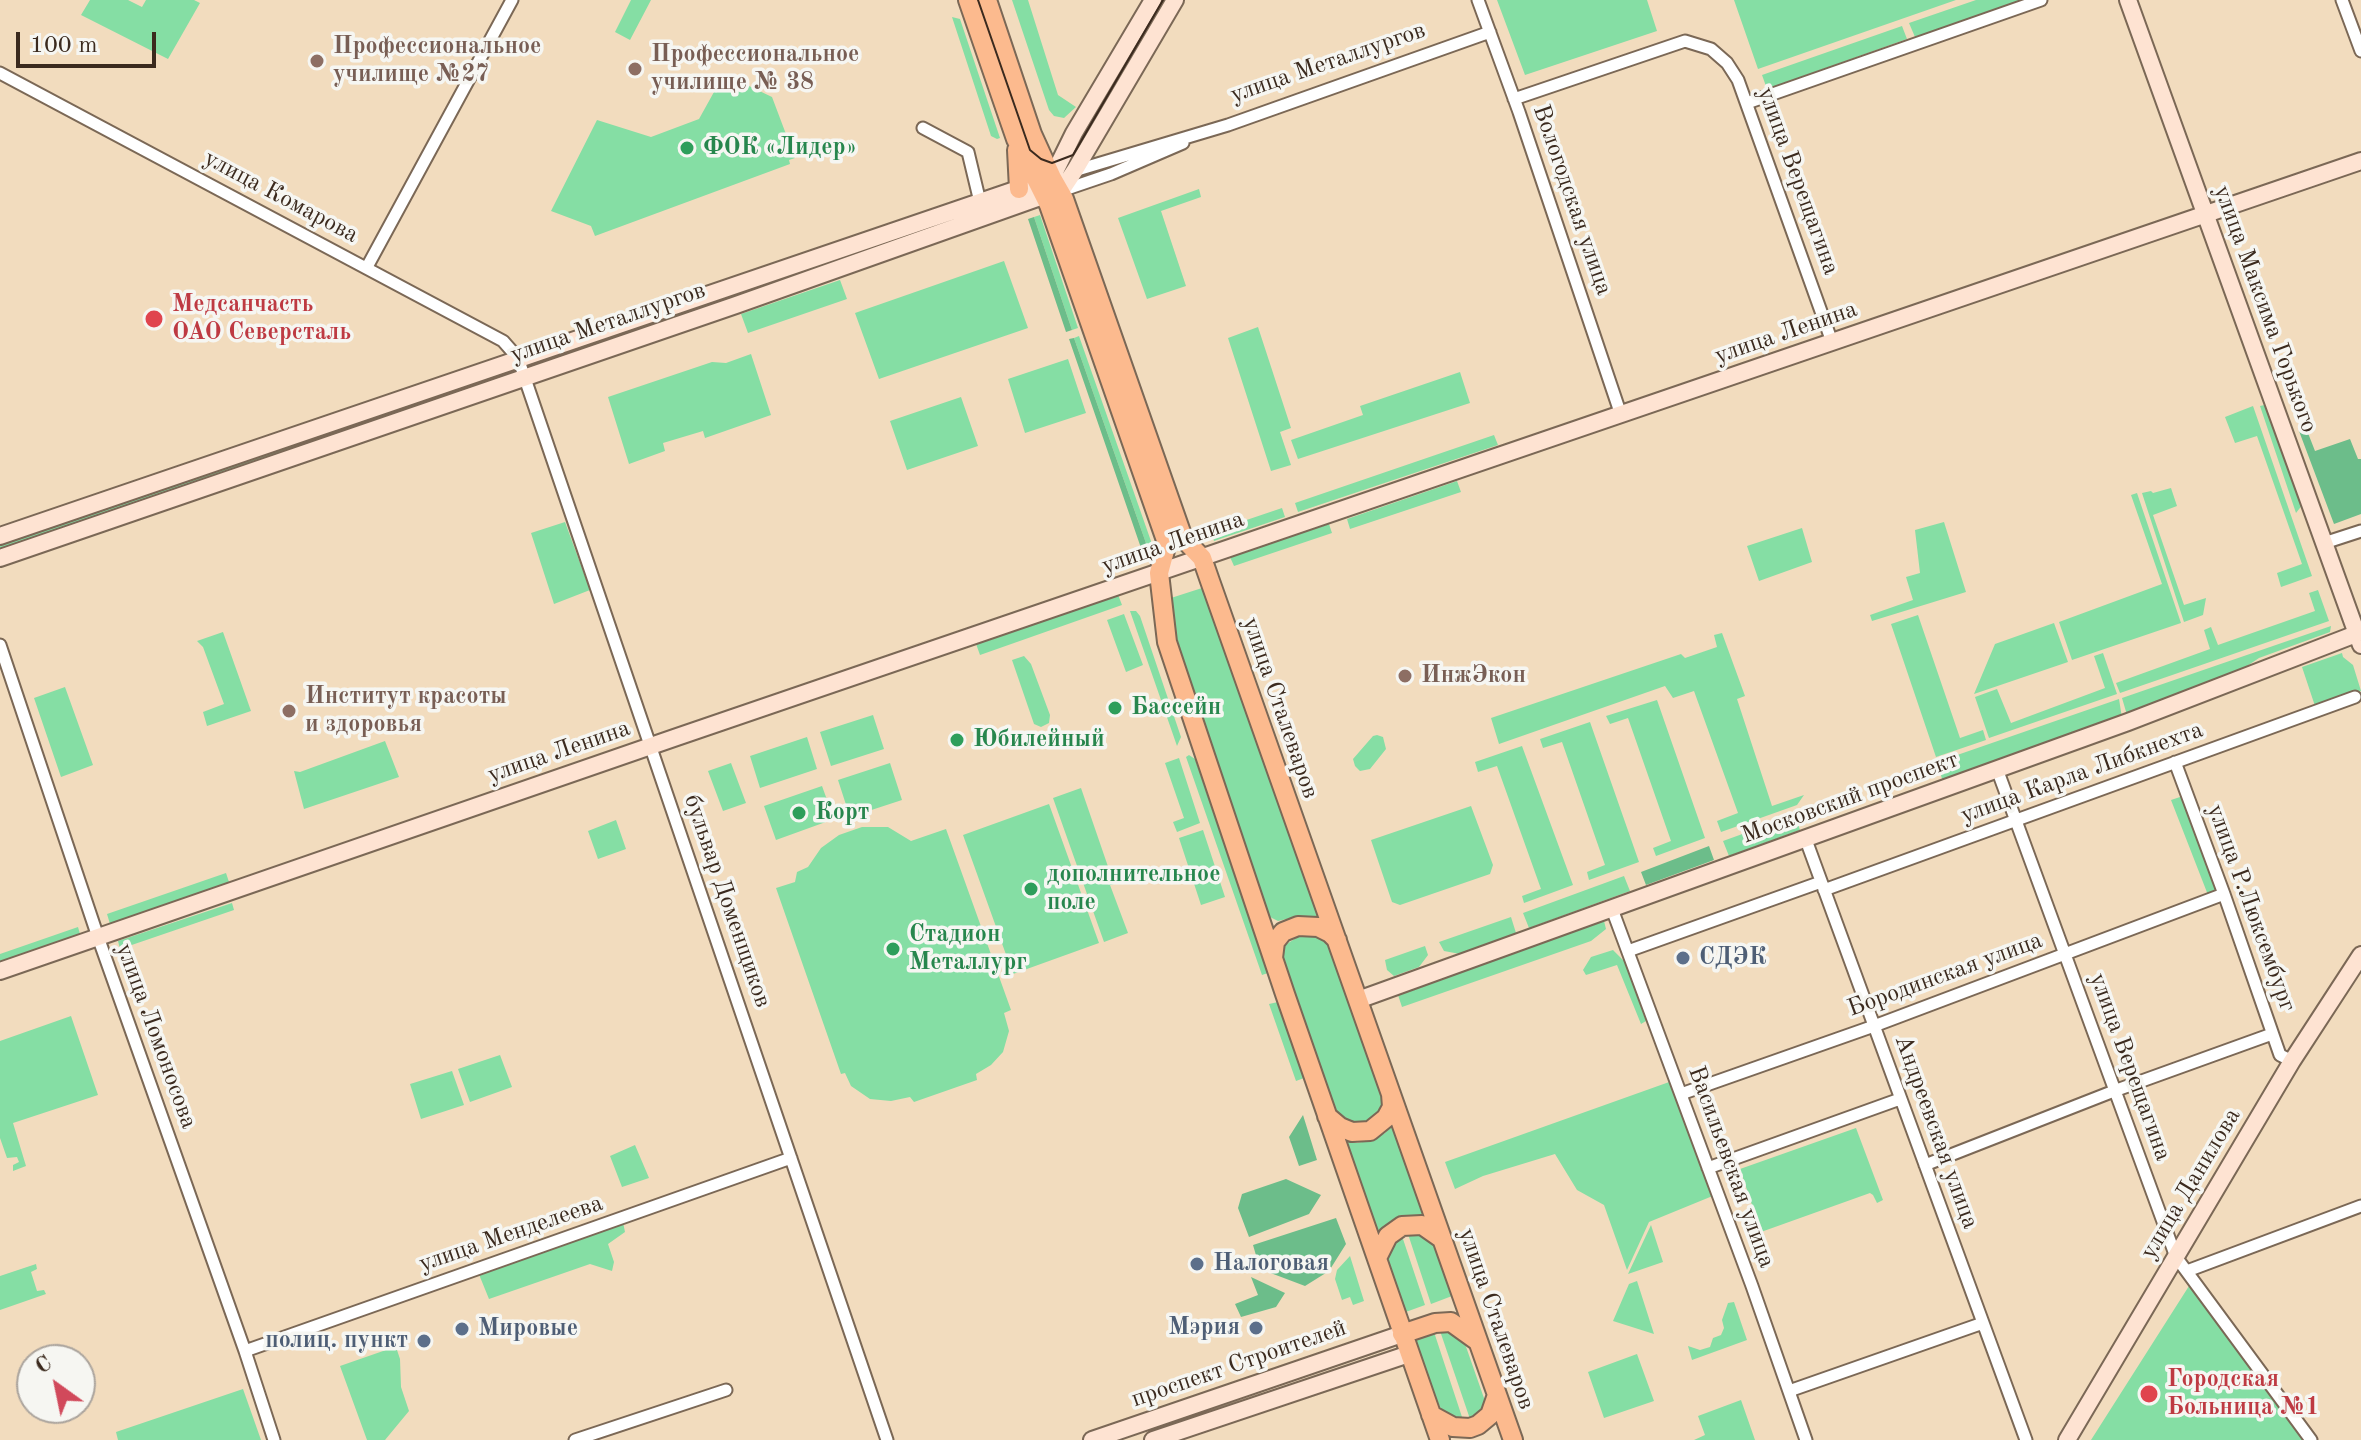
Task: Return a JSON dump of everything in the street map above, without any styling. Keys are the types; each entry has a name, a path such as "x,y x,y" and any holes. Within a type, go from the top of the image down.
{"main road":[{"name":"улица Сталеваров","path":"968,0 1016,139 1042,187 1183,538 1202,558 1513,1440"},
{"name":"улица Сталеваров","path":"987,0 1032,134 1042,187 1167,543 1159,573 1167,642 1440,1440"},
{"path":"1273,958 1275,942 1283,932 1298,926 1318,927 1337,940"},
{"path":"1327,1116 1352,1132 1370,1131 1386,1118 1392,1107 1391,1093"},
{"path":"1377,1258 1388,1236 1402,1226 1422,1225 1442,1239"},
{"path":"1402,1334 1435,1323 1451,1322 1478,1342"},
{"path":"1431,1415 1453,1427 1470,1428 1490,1415 1497,1395"}],"street":[{"path":"367,267 512,0"},
{"path":"1042,187 1153,0"},
{"path":"1042,187 1075,170 1175,0"},
{"name":"Вологодская улица","path":"1478,0 1621,415"},
{"path":"1747,103 2041,0"},
{"name":"улица Максима Горького","path":"2128,0 2359,640"},
{"path":"2342,0 2361,51"},
{"name":"улица Металлургов","path":"1075,170 1228,125 1490,32"},
{"name":"улица Верещагина","path":"1514,99 1685,41 1711,49 1727,63 1738,80 1832,342"},
{"name":"улица Комарова","path":"0,73 503,341 518,358"},
{"name":"улица Металлургов","path":"0,536 980,202 1111,174 1228,125"},
{"path":"923,128 968,152 980,202"},
{"name":"улица Ленина","path":"0,971 2361,161"},
{"name":"улица Металлургов","path":"0,558 523,377 1042,187"},
{"path":"518,358 523,377"},
{"name":"бульвар Доменщиков","path":"523,377 887,1440"},
{"path":"2324,543 2361,531"},
{"path":"1159,573 1183,538"},
{"name":"Московский проспект","path":"1358,1000 2359,640"},
{"name":"улица Ломоносова","path":"0,645 98,937 274,1440"},
{"name":"улица Карла Либкнехта","path":"1628,951 2015,821 2355,697"},
{"name":"улица Р.Люксембург","path":"2175,762 2280,1055 2292,1061"},
{"name":"улица Верещагина","path":"1997,769 2176,1257 2311,1440"},
{"name":"Андреевская улица","path":"1806,840 2026,1440"},
{"name":"Бородинская улица","path":"1681,1094 1874,1026 2224,894"},
{"name":"Васильевская улица","path":"1612,909 1806,1440"},
{"name":"улица Данилова","path":"2067,1440 2292,1061 2361,955"},
{"path":"1925,1165 2114,1091 2272,1034"},
{"path":"1708,1168 1900,1099"},
{"name":"улица Менделеева","path":"245,1351 791,1158"},
{"path":"2187,1271 2361,1206"},
{"path":"1789,1391 1983,1323"},
{"name":"проспект Строителей","path":"1092,1440 1402,1334"},
{"name":"проспект Строителей","path":"1153,1440 1191,1434 1409,1354"},
{"path":"575,1440 726,1390"}],"green space":[{"path":"90,0 128,0 142,7 146,0 194,0 200,3 168,59 81,15"},
{"path":"631,0 651,0 630,40 615,32"},
{"path":"1012,0 1028,0 1058,95 1076,107 1064,118 1054,116 1049,110"},
{"path":"1497,0 1647,0 1657,31 1525,75"},
{"path":"1734,0 1956,0 1758,69"},
{"path":"1976,0 2021,0 1915,37 1909,23"},
{"path":"952,17 960,19 1000,138 991,136"},
{"path":"1902,26 1907,39 1767,89 1762,75"},
{"name":"ФОК «Лидер»","path":"724,74 772,97 795,158 789,160 790,164 595,236 591,226 551,211 597,120 651,137 699,119"},
{"path":"1199,189 1201,197 1161,211 1186,286 1147,299 1118,218"},
{"path":"964,212 970,216 527,370 524,362"},
{"path":"1040,215 1078,328 1072,330 1034,217"},
{"path":"1034,217 1072,330 1066,332 1028,219"},
{"path":"1004,261 1028,328 879,379 855,313"},
{"path":"840,280 847,299 748,333 741,314"},
{"path":"1258,327 1291,428 1280,432 1291,465 1271,471 1228,338"},
{"path":"1079,336 1152,544 1147,546 1074,338"},
{"path":"1074,338 1147,546 1141,548 1069,339"},
{"path":"751,354 771,415 705,438 703,431 663,443 665,451 629,464 608,397 712,362 726,363"},
{"path":"1068,359 1086,413 1025,433 1008,379"},
{"path":"514,366 517,373 0,551 0,543"},
{"path":"1460,372 1470,403 1298,459 1291,440 1363,415 1360,406"},
{"path":"961,397 978,446 907,470 890,421"},
{"path":"2269,404 2303,504 2296,513 2260,406"},
{"path":"2253,406 2312,576 2281,587 2277,573 2302,564 2257,436 2235,443 2225,417"},
{"path":"2306,428 2315,451 2350,439 2358,459 2361,459 2361,514 2334,524 2299,431"},
{"path":"1494,435 1498,445 1298,512 1295,503"},
{"path":"1457,481 1461,492 1350,529 1347,519"},
{"path":"2171,488 2177,506 2153,515 2184,605 2206,598 2203,615 2184,622 2142,493"},
{"path":"2137,493 2181,623 2072,660 2059,622 2162,584 2131,495"},
{"path":"1282,508 1285,517 1214,541 1211,532"},
{"path":"565,522 590,590 554,604 531,533"},
{"path":"1944,522 1966,592 1872,621 1870,615 1913,600 1906,577 1920,573 1915,530"},
{"path":"1329,524 1332,533 1234,566 1230,557"},
{"path":"1802,528 1812,562 1759,581 1747,546"},
{"path":"1202,588 1213,607 1319,918 1295,917 1278,921 1266,915 1171,639 1171,598"},
{"path":"2318,590 2329,621 2120,693 2116,683 2210,649 2204,630 2211,627 2218,645 2315,611 2309,593"},
{"path":"1117,592 1122,605 980,655 975,641"},
{"path":"1130,611 1136,611 1140,616 1181,737 1177,746"},
{"path":"1124,614 1143,665 1126,672 1107,620"},
{"path":"1918,615 1960,738 1983,730 1986,740 1936,757 1891,624"},
{"path":"2054,623 2068,662 1974,694 1995,644"},
{"path":"2331,626 2330,632 2259,658 2244,668 2127,715 2122,698"},
{"path":"223,632 251,711 207,726 203,712 224,704 203,647 197,641"},
{"path":"1722,633 1745,696 1737,699 1772,806 1804,795 1797,805 1721,832 1717,821 1738,813 1694,691 1673,698 1665,686 1499,744 1491,718 1681,654 1685,658 1717,647 1714,635"},
{"path":"2103,653 2117,694 1989,738 1975,697 1997,689 2011,723 2105,688 2094,656"},
{"path":"2342,653 2353,665 2361,691 2315,706 2302,667"},
{"path":"1024,656 1031,664 1050,715 1049,723 1041,727 1034,724 1012,660"},
{"path":"65,687 93,765 61,777 34,698"},
{"path":"2119,699 2122,718 1943,782 1937,762"},
{"path":"1657,700 1705,838 1656,856 1653,848 1671,841 1628,718 1610,724 1606,716"},
{"name":"Корт","path":"873,715 884,749 831,766 820,732"},
{"path":"1590,722 1639,862 1589,880 1587,872 1605,865 1562,742 1543,748 1540,739"},
{"path":"1377,735 1383,737 1386,749 1370,769 1360,771 1353,759"},
{"name":"Корт","path":"807,737 817,769 760,788 750,756"},
{"path":"385,741 399,777 304,809 294,771 300,772"},
{"path":"1522,746 1573,885 1524,903 1522,896 1541,889 1497,766 1478,772 1475,762"},
{"path":"1189,755 1195,759 1268,973 1262,975 1186,757"},
{"path":"1179,758 1200,823 1177,832 1173,822 1184,818 1165,763"},
{"path":"731,763 746,803 723,811 708,771"},
{"name":"Корт","path":"890,763 902,800 850,817 838,780"},
{"name":"Корт","path":"822,786 834,819 776,840 764,806"},
{"path":"1081,788 1128,933 1104,942 1053,798"},
{"path":"2183,796 2219,891 2208,895 2171,800"},
{"name":"дополнительное поле","path":"1049,804 1099,943 1013,974 963,835"},
{"path":"1471,806 1493,865 1490,874 1400,905 1392,902 1371,840"},
{"path":"1795,815 1800,830 1729,856 1723,841"},
{"path":"616,820 626,849 598,859 588,831"},
{"name":"Стадион Металлург","path":"862,827 888,827 911,841 946,829 1011,1010 1004,1013 1009,1031 1003,1052 991,1065 976,1074 977,1080 914,1102 910,1097 891,1101 870,1099 851,1086 845,1073 841,1074 776,888 795,882 797,872 808,867 821,848 839,835"},
{"path":"1203,830 1225,897 1201,905 1179,838"},
{"path":"1709,846 1714,860 1646,885 1641,872"},
{"path":"226,873 229,882 110,924 107,914"},
{"path":"1624,876 1630,891 1529,928 1523,913"},
{"path":"232,903 234,910 120,949 118,941"},
{"path":"1511,917 1516,933 1460,954 1444,951 1439,942"},
{"path":"1604,921 1606,929 1591,941 1402,1007 1398,995"},
{"path":"78,927 80,934 0,962 0,954"},
{"path":"1311,933 1333,947 1386,1095 1380,1115 1367,1124 1356,1125 1334,1114 1279,956 1285,945"},
{"path":"1425,946 1428,955 1419,967 1394,976 1387,970 1385,960"},
{"path":"1613,950 1625,962 1646,1021 1641,1024 1617,965 1586,975 1583,970 1591,957"},
{"path":"1278,1002 1304,1078 1296,1081 1269,1004"},
{"path":"71,1016 98,1095 13,1123 26,1166 13,1171 13,1165 19,1162 17,1157 7,1158 0,1138 0,1041"},
{"path":"500,1055 512,1087 470,1102 458,1069"},
{"path":"452,1071 464,1105 421,1119 410,1084"},
{"path":"1672,1081 1715,1195 1649,1222 1627,1270 1604,1205 1577,1190 1555,1154 1483,1176 1455,1189 1445,1162"},
{"path":"1303,1115 1317,1160 1299,1166 1289,1137"},
{"path":"1395,1122 1429,1218 1380,1237 1345,1141 1357,1143 1373,1140"},
{"path":"1856,1128 1883,1200 1877,1203 1870,1193 1761,1232 1740,1169"},
{"path":"635,1145 649,1178 622,1187 610,1156"},
{"path":"1286,1179 1321,1195 1309,1214 1249,1237 1238,1208 1242,1194"},
{"path":"1336,1218 1346,1244 1329,1271 1305,1286 1260,1269 1253,1245"},
{"path":"623,1222 625,1232 608,1244 614,1262 612,1271 590,1264 489,1299 478,1272"},
{"path":"1651,1225 1663,1262 1628,1274"},
{"path":"1407,1231 1417,1231 1435,1245 1452,1296 1431,1304"},
{"path":"1401,1233 1425,1305 1403,1313 1383,1253"},
{"path":"1350,1256 1364,1301 1353,1305 1350,1297 1342,1300 1335,1279 1337,1270"},
{"path":"36,1264 37,1269 31,1272 37,1291 44,1290 46,1294 0,1310 0,1276"},
{"path":"1251,1277 1285,1293 1276,1307 1241,1317 1235,1304 1258,1295"},
{"path":"1637,1281 1654,1334 1613,1321 1629,1284"},
{"path":"2189,1286 2305,1440 2091,1440"},
{"path":"1734,1302 1747,1340 1692,1360 1688,1346 1700,1350 1710,1347 1713,1338 1721,1335 1724,1328 1722,1320 1728,1303"},
{"path":"1446,1326 1464,1341 1485,1401 1481,1412 1470,1419 1439,1328"},
{"path":"1433,1329 1463,1420 1444,1414 1411,1337"},
{"path":"395,1334 401,1387 409,1411 385,1440 367,1440 340,1366 386,1350"},
{"path":"1637,1354 1654,1401 1604,1418 1588,1372"},
{"path":"243,1389 261,1440 118,1440 116,1432"},
{"path":"1741,1400 1755,1440 1694,1440 1705,1435 1698,1416"}],"tram line":[{"path":"978,0 1030,150 1052,163 1073,155 1163,0"}],"place":[{"name":"Профессиональное училище №27","path":"317,61"},
{"name":"Профессиональное училище № 38","path":"635,69"},
{"name":"ФОК «Лидер»","path":"687,148"},
{"name":"Медсанчасть ОАО Северсталь","path":"154,319"},
{"name":"ИнжЭкон","path":"1405,676"},
{"name":"Бассейн","path":"1115,708"},
{"name":"Институт красоты и здоровья","path":"289,711"},
{"name":"Юбилейный","path":"957,740"},
{"name":"Корт","path":"799,813"},
{"name":"дополнительное поле","path":"1031,889"},
{"name":"Стадион Металлург","path":"893,949"},
{"name":"СДЭК","path":"1683,958"},
{"name":"Налоговая","path":"1197,1264"},
{"name":"Мэрия","path":"1256,1328"},
{"name":"Мировые","path":"462,1329"},
{"name":"полиц. пункт","path":"424,1341"},
{"name":"Городская Больница №1","path":"2149,1394"}]}
